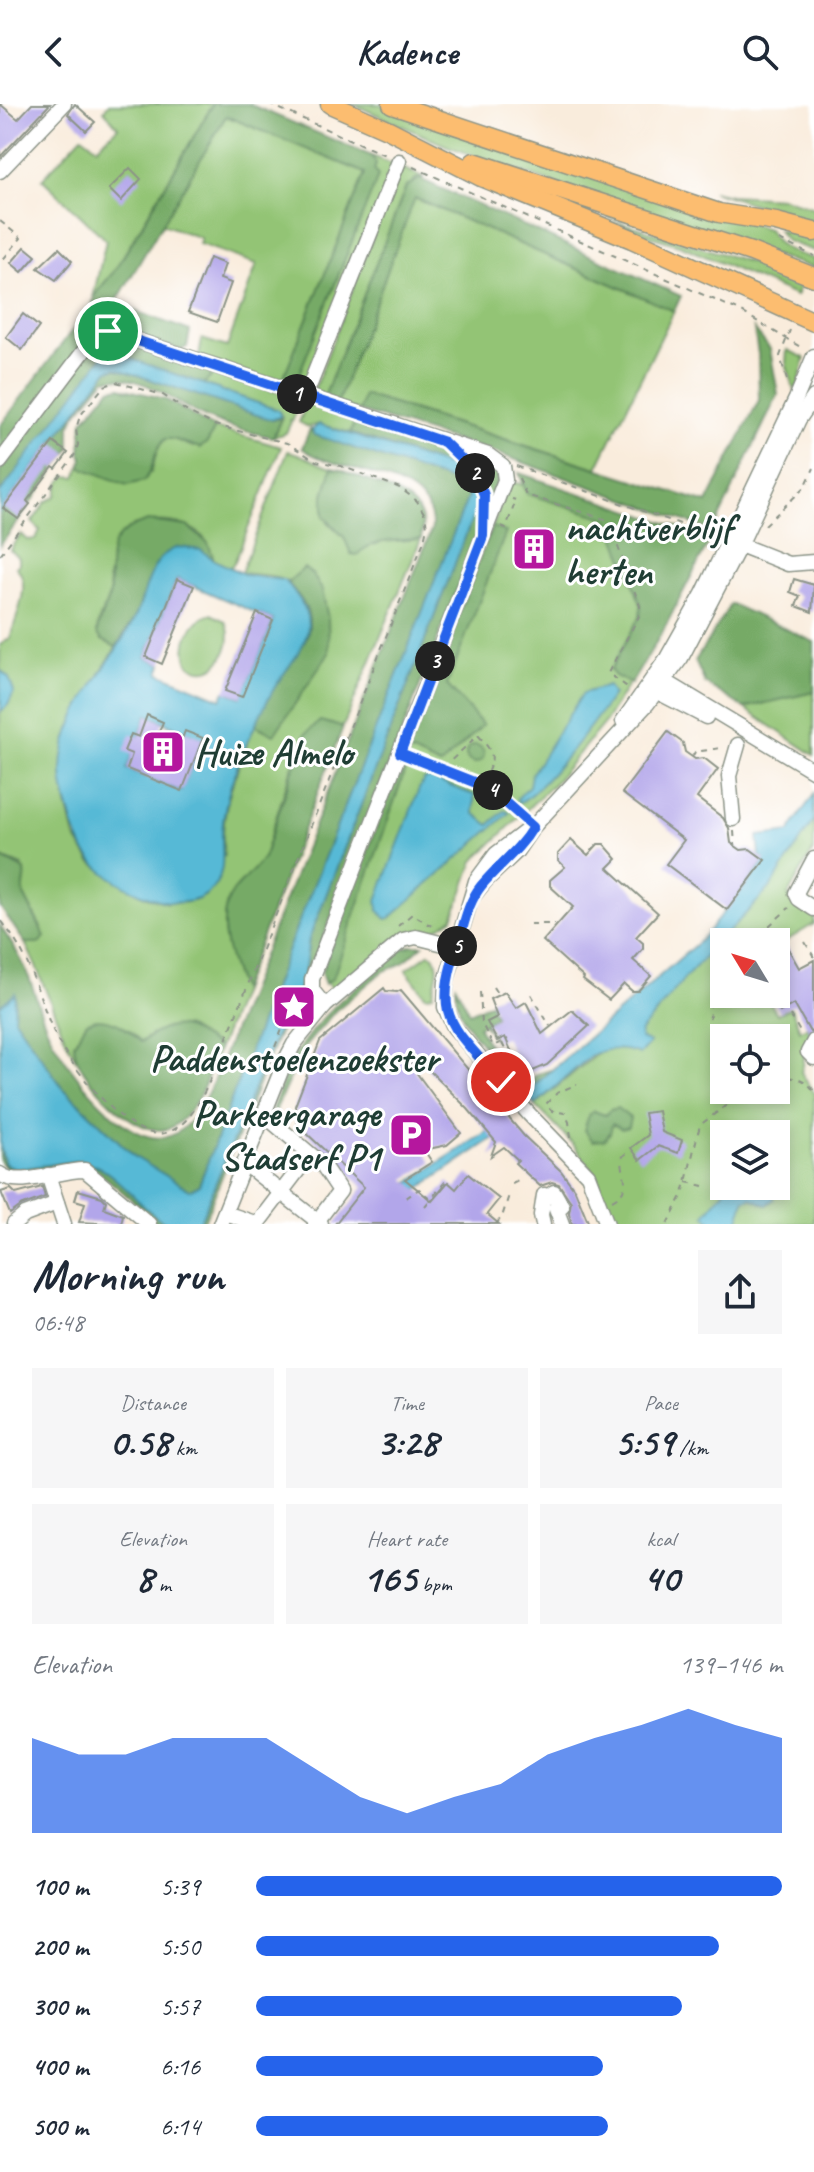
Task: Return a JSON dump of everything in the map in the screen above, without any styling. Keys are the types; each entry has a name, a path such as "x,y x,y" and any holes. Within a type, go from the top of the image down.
{"main road":[{"path":"330,104 487,167 751,252 814,277"},
{"path":"392,104 421,109 719,213 814,232"},
{"path":"389,130 481,177 632,239 814,322"}],"street":[{"path":"0,171 64,104"},
{"path":"305,397 399,161"},
{"path":"0,462 93,339 104,331 115,332 488,455 503,466 502,488 312,979 312,990 325,1006"},
{"path":"659,681 796,399 809,352"},
{"path":"607,1224 588,1175 515,1099 459,1033 448,1014 445,990 476,881 489,861 533,827 613,739 659,681 704,616 799,419 814,397"},
{"path":"741,543 788,564 814,562"},
{"path":"659,681 814,771"},
{"path":"733,819 729,776 738,745"},
{"path":"814,859 796,893 799,899 814,909"},
{"path":"305,1161 258,1224 222,1218 291,1049 325,1006 403,940 416,937 456,947"},
{"path":"244,1163 318,1223 340,1191 322,1164 263,1114"},
{"path":"0,1174 16,1180 85,1170 149,1224"},
{"path":"48,1175 64,1224"},
{"path":"543,1224 544,1195 548,1197 554,1192 562,1206 556,1208 562,1224"},
{"path":"14,1224 25,1215 57,1203"}],"path":[{"path":"269,104 740,311 809,352"},
{"path":"0,221 21,241 0,263"},
{"path":"785,339 780,356 789,384"},
{"path":"94,358 121,348"},
{"path":"0,555 74,456 80,416 104,386 116,382 163,395 214,425 287,443 316,461 341,466 400,488 417,501 427,521 424,541 211,1078 196,1106 181,1125 166,1133 152,1134 134,1125 106,1103 61,1045 19,946 0,919"},
{"path":"466,461 475,472 484,495"},
{"path":"503,466 512,465 713,536"},
{"path":"503,466 516,472 526,495 608,520 640,606 639,616 608,673 630,689"},
{"path":"741,543 805,487 814,468"},
{"path":"442,769 478,735 492,750 493,758 482,785"},
{"path":"692,757 695,752 738,745"},
{"path":"400,753 482,785 500,796 533,827"},
{"path":"767,928 799,899"},
{"path":"530,924 555,924"},
{"path":"805,942 814,957"},
{"path":"493,987 498,995"},
{"path":"480,992 482,1024 493,1046 508,1039"},
{"path":"531,994 550,1026"},
{"path":"790,1015 812,1049"},
{"path":"501,1042 516,1072"},
{"path":"509,1058 514,1055"},
{"path":"790,1078 802,1078 814,1091"},
{"path":"563,1148 571,1137 568,1118 565,1113 552,1111 546,1104 557,1093 577,1084"},
{"path":"668,1224 686,1181 700,1125 731,1104"},
{"path":"600,1206 624,1191 626,1183 622,1158 631,1152"},
{"path":"425,1206 449,1177"},
{"path":"512,1183 520,1179"},
{"path":"686,1181 704,1186"},
{"path":"406,1198 419,1189 431,1199"},
{"path":"496,1224 502,1217 509,1195"}],"green space":[{"path":"109,104 213,104 115,270 93,298 106,240 42,179 82,136 97,147 118,127 104,110"},
{"path":"213,104 249,104 372,156 376,164 374,170 378,176 293,389 281,384 365,173 226,116 115,304 190,331 187,347 181,350 107,326 0,457 0,426 83,316 93,315 96,295 117,267"},
{"path":"353,104 381,104 416,119 768,229 782,246 814,259 813,268 447,146"},
{"path":"226,116 365,173 281,384 199,357 202,339 227,347 257,264 199,244 201,238 162,224"},
{"path":"372,156 395,165 306,387 293,389 378,176"},
{"path":"400,167 423,177 406,187 323,400 312,395"},
{"path":"423,177 422,180 681,296 674,311 415,198 337,404 323,400 406,187"},
{"path":"712,191 783,198 814,208 814,223"},
{"path":"414,198 674,311 597,468 365,395 359,411 337,404"},
{"path":"608,218 803,279 796,296 682,246"},
{"path":"778,230 814,235 814,251 786,241"},
{"path":"754,329 770,349 778,394 713,531 497,453 359,411 364,395 707,503 759,400"},
{"path":"105,335 210,369 211,377 203,384 114,353 0,493 0,471 96,341"},
{"path":"787,350 805,358 798,386 794,390 786,363"},
{"path":"116,368 272,420 281,418 273,437 256,434 207,418 133,380 105,379 70,426 70,449 0,546 0,512 108,370"},
{"path":"210,369 297,399 298,406 286,433 273,437 282,417 278,410 203,384 210,377"},
{"path":"121,387 164,399 215,428 207,443 200,448 165,439 144,481 127,485 80,467 83,459 80,452 83,421 110,389"},
{"path":"312,404 356,419 350,433 319,424 308,427 299,422 305,408"},
{"path":"356,419 486,460 496,468 499,479 302,993 287,1013 203,1224 199,1224 288,1004 302,982 309,939 481,496 472,474 350,433"},
{"path":"215,428 281,447 235,561 230,568 214,560 200,534 183,525 162,521 133,526 108,577 110,593 98,623 97,633 102,640 116,647 95,682 62,773 75,837 91,862 126,886 168,903 224,856 227,805 242,757 255,725 274,734 324,603 322,590 304,569 288,582 271,576 241,573 288,451 332,468 324,495 327,521 349,546 364,548 382,542 421,539 343,727 320,722 292,767 264,856 228,900 225,939 241,991 219,1048 185,1026 151,1035 141,1042 129,1030 87,1022 74,1043 76,1060 25,943 39,943 43,931 24,895 22,866 0,857 0,712 9,678 0,670 0,645 10,638 23,591 21,574 16,567 19,558 10,550 21,534 28,540 36,539 40,530 32,522 46,502 56,496 66,476 76,477 80,467 102,474 151,473 157,451 165,439 193,447 207,443"},
{"path":"310,429 315,435 463,485 468,497 292,939 199,1185 190,1191 135,1157 63,1088 14,1018 15,994 0,1006 0,925 23,962 52,1038 89,1091 135,1131 151,1137 166,1137 182,1129 195,1115 213,1082 432,528 428,509 417,495 400,484 317,457 302,448"},
{"path":"332,468 406,499 421,517 421,539 378,543 357,555 351,554 344,537 324,516 324,495"},
{"path":"519,473 711,538 663,631 631,684 610,670 640,616 641,605 609,519 527,494"},
{"path":"510,481 709,542 662,630 605,722 556,781 474,861 453,918 430,933 416,931 403,934 335,990 326,983 367,856"},
{"path":"148,521 187,526 208,543 214,560 201,550 148,583 136,615 116,647 102,640 97,633 109,596 112,547 123,533"},
{"path":"492,527 506,532 447,685 483,725 440,766 406,750"},
{"path":"304,568 313,575 322,590 328,618 329,653 274,735 255,725 308,633 307,610 288,582"},
{"path":"731,604 814,642 814,692 744,708 705,683 695,661"},
{"path":"211,614 225,621 229,640 221,660 206,670 197,669 188,663 186,641 193,627"},
{"path":"814,692 814,755 744,708"},
{"path":"320,721 343,727 241,991 225,939 228,900 264,856 305,734"},
{"path":"475,745 484,754 475,763 466,754"},
{"path":"402,759 409,759 333,978 325,984 321,973"},
{"path":"814,818 814,849 788,895 814,917 814,924 790,939 790,928 713,928"},
{"path":"0,857 25,870 24,895 45,937 39,943 25,943 0,907"},
{"path":"710,931 710,1008 773,1008 777,1014 791,1008 800,1030 807,1027 812,1034 806,1046 801,1072 814,1094 814,1224 613,1224 597,1177 573,1144 535,1105 600,1051"},
{"path":"423,945 403,963 382,972 335,1011 303,1049 275,1111 272,1109 292,1060 306,1037 359,985 402,949"},
{"path":"430,953 438,967 433,994 429,996 406,970"},
{"path":"456,986 470,1013 491,1002 496,1016 485,1023 494,1040 484,1024 478,1026 491,1050 500,1047 509,1065 503,1068 471,1031 460,1010"},
{"path":"96,1019 121,1026 141,1042 164,1029 181,1027 219,1048 202,1092 189,1112 172,1127 160,1130 132,1120 105,1097 84,1072 74,1043 87,1022"},
{"path":"511,1069 519,1082 527,1084 537,1074 550,1070 526,1095 505,1072"},
{"path":"617,1108 630,1118 628,1127 622,1129 612,1124 604,1140 593,1141 584,1130 589,1115 594,1111 605,1115"},
{"path":"0,1146 5,1164 14,1169 66,1162 94,1165 116,1179 169,1224 156,1222 106,1178 85,1166 76,1164 24,1172 7,1171 0,1160"}],"water":[{"path":"114,353 278,410 281,416 272,420 116,368 108,370 0,512 0,493 103,356"},
{"path":"319,424 473,474 481,496 309,939 302,982 288,1005 199,1224 167,1223 145,1208 115,1178 91,1164 78,1161 18,1169 5,1164 0,1146 0,1006 15,993 14,1018 63,1088 135,1157 190,1190 199,1185 292,939 468,497 463,485 315,435 312,430"},
{"path":"179,547 201,550 214,560 246,575 283,580 304,608 308,621 302,645 271,694 232,781 223,819 219,877 205,895 189,902 161,901 144,895 108,875 89,858 76,834 62,773 69,731 78,710 136,615 156,565 169,551","holes":["177,579 273,620 241,697 225,691 221,699 159,673 162,664 146,657","147,715 203,739 181,791 127,769"]},
{"path":"0,670 9,678 14,692 1,712"},
{"path":"608,686 613,695 581,738 542,784 518,804 517,799 529,786 531,775 583,693"},
{"path":"429,778 474,795 474,813 489,825 504,811 510,812 386,919 379,911 377,900 419,789"},
{"path":"814,794 814,820 770,888 732,928 711,928 762,865 764,860 760,856 758,836 790,832"},
{"path":"710,929 710,951 641,1031 640,1038 650,1043 640,1054 615,1049 590,1056 535,1105 526,1095 531,1088"},
{"path":"491,1129 497,1136 408,1196 357,1224 401,1187"},
{"path":"717,1200 744,1200 738,1224 714,1224 705,1215"},
{"path":"756,1200 773,1200 767,1205"}],"building":[{"path":"0,104 18,119 32,104 50,104 0,157"},
{"path":"75,104 95,122 86,131 68,114"},
{"path":"130,168 141,179 121,201 109,189"},
{"path":"25,247 36,256 22,272 11,263"},
{"path":"59,248 72,261 56,280 38,268"},
{"path":"209,258 225,264 220,279 231,283 217,322 188,312"},
{"path":"23,314 39,327 22,350 6,337"},
{"path":"53,442 68,453 27,501 30,504 18,519 3,508"},
{"name":"nachtverblijf herten","path":"531,533 547,540 538,564 522,558"},
{"path":"177,579 194,586 162,664 146,657"},
{"path":"794,579 814,585 812,612 796,606 800,596 790,592"},
{"path":"257,613 273,620 242,697 225,691"},
{"name":"Huize Almelo","path":"147,715 163,722 155,742 177,751 185,731 203,738 182,791 127,769 132,754 124,751 131,734 139,737"},
{"path":"668,732 683,743 685,752 695,759 704,758 718,769 697,798 723,818 729,828 731,843 741,850 750,849 765,860 727,910 666,864 684,840 622,793"},
{"path":"571,840 588,855 598,844 604,844 617,859 608,868 658,913 636,937 643,943 643,949 633,960 651,976 638,991 632,991 624,984 609,1000 583,980 543,941 573,907 550,886 550,880 565,867 558,860 558,854"},
{"path":"790,952 799,968 814,960 814,1031 810,1032 794,1004 790,1006"},
{"path":"384,988 386,991 401,990 524,1136 561,1171 575,1190 589,1224 572,1224 569,1213 571,1202 559,1184 552,1182 540,1186 515,1163 518,1160 504,1147 491,1156 496,1142 417,1058 410,1064 461,1133 447,1145 424,1150 432,1162 405,1179 432,1201 448,1182 456,1189 468,1174 499,1199 487,1214 499,1224 335,1224 364,1187 302,1129 296,1120 295,1106 320,1041"},
{"path":"505,992 516,1008 526,1002 542,1034 572,1010 589,1026 547,1065 526,1074 524,1069 520,1071 505,1037 497,1041 487,1022 497,1017 490,999"},
{"path":"658,1111 662,1132 682,1140 678,1153 658,1146 640,1160 631,1148 648,1135 644,1113"},
{"path":"42,1187 45,1197 10,1214 1,1192 11,1189 16,1194"},
{"path":"78,1190 102,1197 106,1201 104,1208 123,1215 121,1224 79,1222 85,1203 75,1200"}],"place":[{"name":"nachtverblijf herten","path":"534,549"},
{"name":"Huize Almelo","path":"163,752"},
{"name":"Paddenstoelenzoekster","path":"294,1007"},
{"name":"Parkeergarage Stadserf P1","path":"411,1135"}],"route":[{"path":"108,331 444,442 475,472 484,495 483,536 400,753 489,788 533,827 516,852 473,896 446,982 445,1007 454,1027 501,1082"}]}
